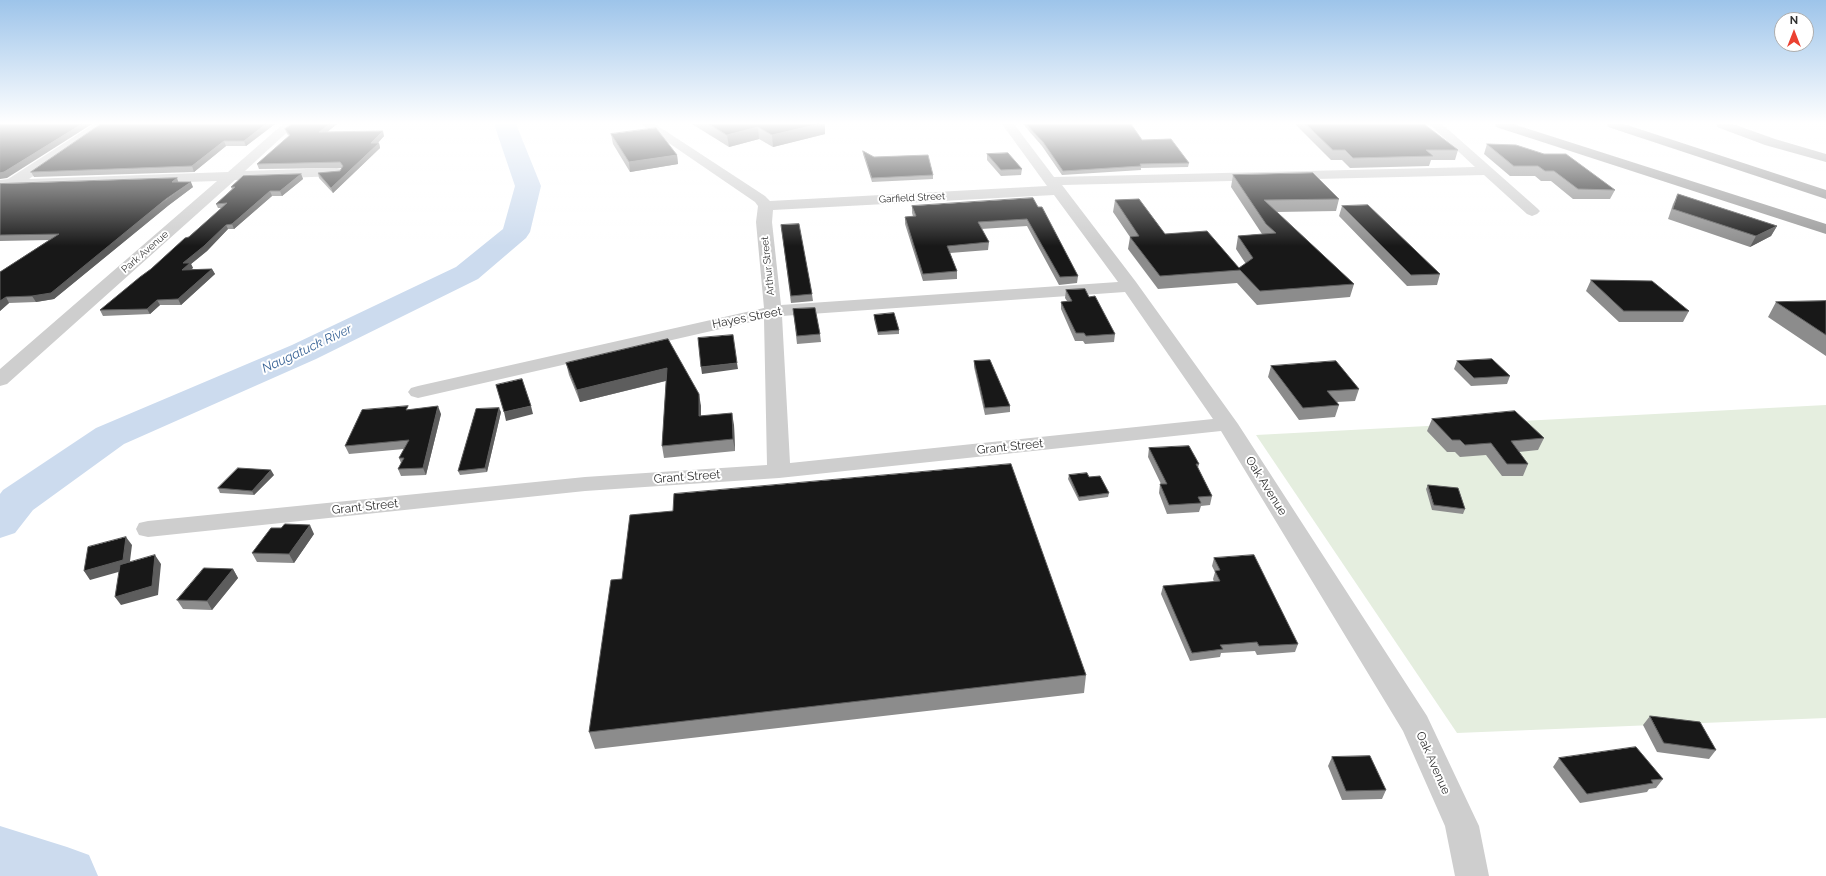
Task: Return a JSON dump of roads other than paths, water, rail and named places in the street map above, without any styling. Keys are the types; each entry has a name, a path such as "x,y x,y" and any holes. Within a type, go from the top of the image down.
{"highway":[{"path":"1627,165 1826,229"},
{"path":"1667,165 1826,221"},
{"path":"1736,165 1826,195"}],"street":[{"path":"4,186 37,165"},
{"name":"Park Avenue","path":"0,380 243,165"},
{"path":"709,165 760,199 766,206"},
{"name":"Oak Avenue","path":"1039,165 1130,286 1227,424 1416,725 1462,826 1472,876"},
{"path":"1481,165 1532,211"},
{"name":"Garfield Street","path":"766,206 1054,185 1488,171"},
{"path":"4,186 337,172"},
{"name":"Arthur Street","path":"766,206 764,222 773,311 779,471"},
{"name":"Hayes Street","path":"418,392 773,311 1130,286"},
{"name":"Grant Street","path":"148,529 585,484 779,471 1227,424"}],"waterway":[{"name":"Naugatuck River","path":"0,523 18,500 110,436 304,352 467,273 516,232 528,186 520,165"},
{"name":"Naugatuck River","path":"0,854 67,876"}]}
